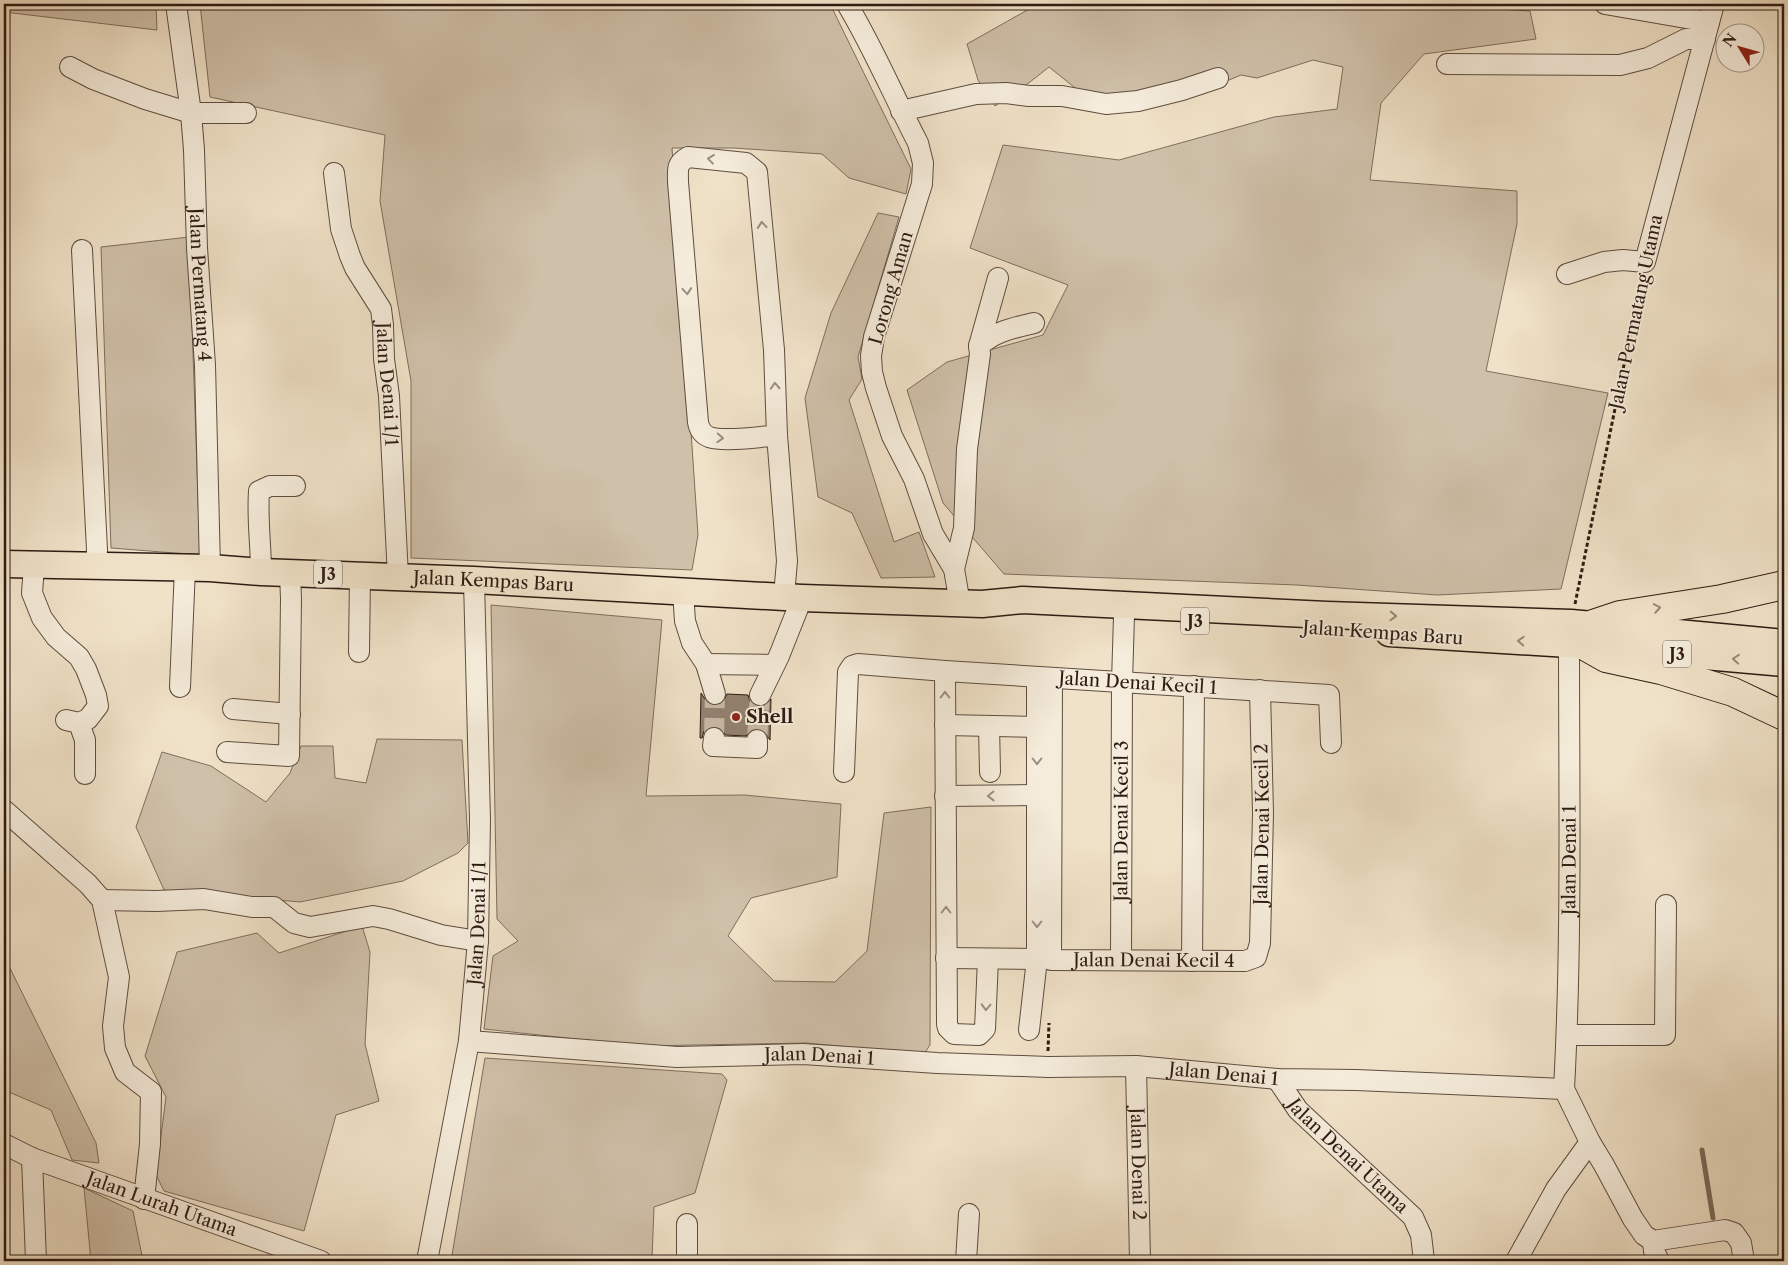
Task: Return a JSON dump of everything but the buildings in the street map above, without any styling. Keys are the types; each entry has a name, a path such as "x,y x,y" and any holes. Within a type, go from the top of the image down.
{"highway":[{"path":"1784,585 1722,599 1620,615 1579,634 1606,658 1661,670 1733,692 1784,716"}],"main road":[{"name":"Jalan Kempas Baru","path":"4,564 210,568 793,597 971,604 1023,600 1317,614 1579,634 1784,663"},
{"name":"Jalan Kempas Baru","path":"971,604 1022,612 1784,642"}],"street":[{"name":"Jalan Permatang 4","path":"176,4 191,113 205,365 210,568"},
{"name":"Lorong Aman","path":"847,4 920,148 923,179 874,337 871,356 872,372 892,436 914,478 933,534 954,569 971,604"},
{"path":"1604,4 1709,21"},
{"path":"1447,64 1620,65 1648,58 1686,40 1709,21"},
{"name":"Jalan Permatang Utama","path":"1645,262 1709,21"},
{"path":"70,67 93,79 146,99 191,113 246,113"},
{"path":"902,111 976,94 1062,96 1106,104 1138,101 1182,90 1218,78"},
{"path":"760,695 779,656 793,597 786,561 774,350 756,172 746,163 688,157 681,161 678,168 680,211 700,429 709,437 720,438 778,435"},
{"name":"Jalan Denai 1/1","path":"334,173 342,229 354,268 381,309 384,359 389,396 398,576"},
{"path":"82,250 94,481 96,566"},
{"path":"1567,274 1604,262 1623,260 1645,262"},
{"path":"954,569 964,528 967,450 980,354 979,346 998,278"},
{"path":"979,346 1002,331 1034,323"},
{"path":"262,572 261,535 258,514 259,491 270,486 295,486"},
{"path":"34,566 32,593 42,618 56,637 79,658 86,669 96,695 98,706 88,719 72,722 85,740 85,774"},
{"path":"180,687 185,568"},
{"path":"228,752 289,756 290,573"},
{"path":"359,652 360,576"},
{"name":"Jalan Denai 1/1","path":"427,1261 469,1041 478,941 480,820 474,580"},
{"path":"683,592 684,621 692,643 706,664 715,694"},
{"name":"Jalan Denai Kecil 3","path":"1122,960 1122,682 1124,616"},
{"name":"Jalan Denai 1","path":"469,1041 677,1057 803,1054 946,1064 1048,1067 1136,1066 1277,1078 1564,1089 1579,634"},
{"path":"706,664 774,666"},
{"name":"Jalan Denai Kecil 1","path":"844,772 848,672 852,666 858,664 1045,678 1329,694 1331,743"},
{"path":"945,671 946,958 948,1028 954,1034 974,1036 982,1032 986,1024 988,959"},
{"path":"1044,959 1037,795 1037,727 1045,678"},
{"path":"1029,1030 1044,959 1045,678"},
{"path":"1192,961 1194,686"},
{"name":"Jalan Denai Kecil 2","path":"1256,957 1260,943 1262,823 1260,690"},
{"path":"233,709 290,714"},
{"path":"945,725 1037,727"},
{"path":"989,726 990,772"},
{"path":"714,738 713,746 757,748 757,740"},
{"path":"945,796 1037,795"},
{"path":"4,810 88,884 102,900 119,977 113,1026 115,1048 125,1072 151,1092 150,1144 144,1199"},
{"path":"102,900 156,902 204,900 252,907 274,907 294,923 310,926 373,916 389,919 435,934 478,941"},
{"path":"1567,1035 1664,1035 1666,905"},
{"name":"Jalan Denai Kecil 4","path":"946,958 1245,961 1256,957"},
{"name":"Jalan Denai 2","path":"1136,1066 1140,1261"},
{"name":"Jalan Denai Utama","path":"1277,1078 1298,1110 1414,1217 1421,1235 1424,1261"},
{"path":"1564,1089 1590,1142 1633,1220 1644,1235 1653,1241 1725,1230 1734,1232 1741,1243 1744,1261"},
{"path":"1516,1261 1556,1189 1590,1142"},
{"name":"Jalan Lurah Utama","path":"4,1144 32,1158 321,1261"},
{"path":"32,1158 36,1261"},
{"path":"966,1261 970,1214"},
{"path":"687,1224 687,1261"},
{"path":"1653,1241 1654,1251 1659,1261"}],"path":[{"name":"Jalan Permatang Utama","path":"1579,634 1645,262"}],"shaded area":[{"path":"4,4 156,4 157,30 4,12"},
{"path":"200,4 830,4 911,169 906,194 849,178 822,154 734,148 672,148 698,535 692,570 411,558 411,381 380,201 385,135 210,97"},
{"path":"1038,4 1410,4 1530,11 1536,39 1424,54 1381,103 1370,180 1517,191 1517,224 1486,371 1608,393 1561,589 1437,595 1297,585 1004,574 943,503 907,390 947,362 1043,335 1068,285 970,248 1003,145 1119,160 1274,117 1337,109 1343,67 1313,60 1257,78 1241,75 1205,90 1083,105 1074,87 1049,67 995,106 978,80 967,44"},
{"path":"878,213 899,217 858,357 862,379 849,400 894,542 919,532 935,577 881,578 852,513 818,497 805,398 831,313"},
{"path":"189,237 200,555 111,548 101,247"},
{"path":"491,605 662,620 646,796 744,795 841,804 837,877 751,898 728,936 774,981 835,982 867,951 884,813 931,807 930,1045 924,1054 806,1043 641,1046 484,1029 493,956 518,941 497,919"},
{"path":"377,739 462,740 468,843 458,853 403,881 300,902 164,890 136,827 162,752 211,766 266,802 290,773 301,746 333,746 335,778 366,783"},
{"path":"362,926 370,952 365,1044 379,1101 336,1115 304,1231 164,1191 156,1175 166,1097 145,1056 177,952 257,933 279,953"},
{"path":"4,956 96,1143 99,1163 72,1160 51,1110 4,1090"},
{"path":"485,1058 722,1074 727,1080 695,1193 654,1207 652,1258 638,1261 451,1261"},
{"path":"84,1188 133,1211 143,1261 91,1261"}],"waterway":[{"path":"1702,1150 1713,1218"}],"tunnel":[{"path":"714,738 715,694"},
{"path":"757,740 760,695"}],"place":[{"name":"Shell","path":"736,717"}]}
